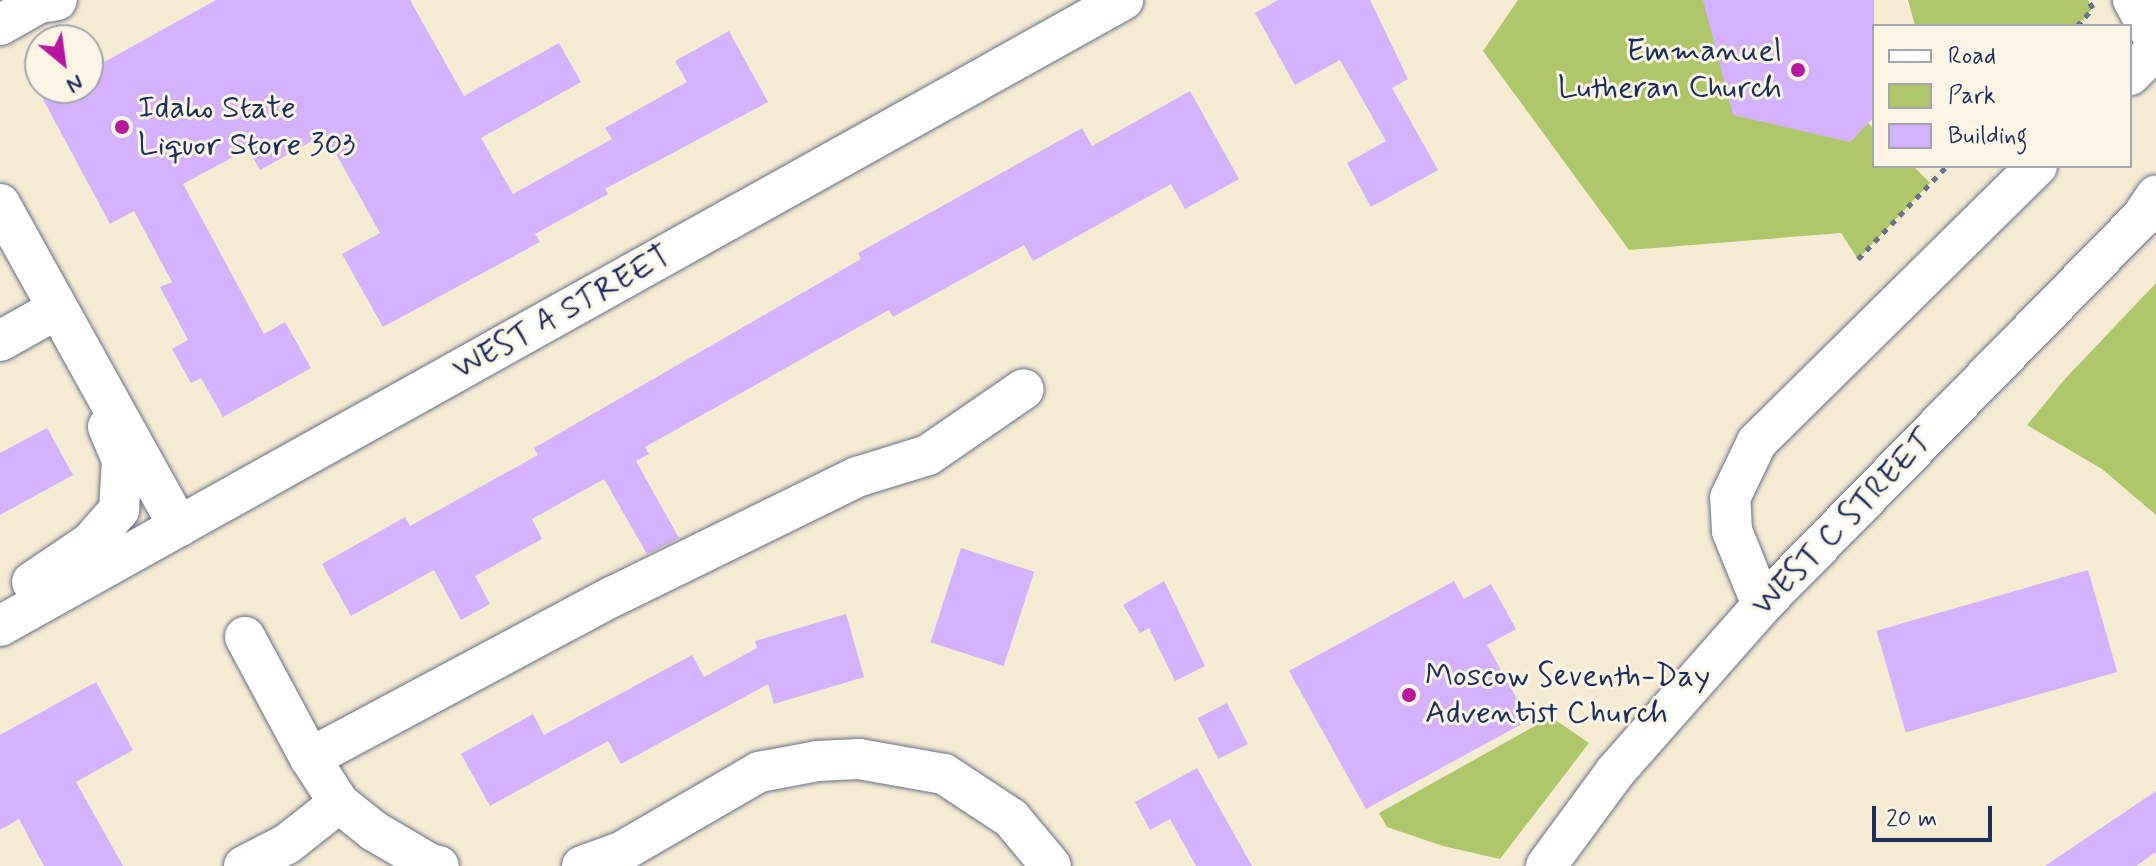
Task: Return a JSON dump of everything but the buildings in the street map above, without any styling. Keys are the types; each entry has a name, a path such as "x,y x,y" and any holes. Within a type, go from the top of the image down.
{"street":[{"path":"0,25 39,3 57,0"},
{"name":"WEST A STREET","path":"0,626 1123,0"},
{"path":"2133,0 2156,42"},
{"path":"2132,73 2156,49"},
{"path":"1762,605 1732,531 1730,498 1757,442 2035,168"},
{"name":"WEST C STREET","path":"1546,866 1615,772 1762,605 2141,218 2156,196"},
{"path":"0,204 179,527"},
{"path":"0,341 65,323"},
{"path":"0,604 91,542 119,510 122,460 65,323"},
{"path":"310,758 614,596 857,477 928,455 1024,389"},
{"path":"245,637 310,758 370,848 439,866"},
{"path":"582,866 621,852 759,772 817,761 859,759 944,774 1011,818 1051,866"},
{"path":"244,866 287,844 339,803"}],"path":[{"path":"2079,24 2093,8 2088,0"},
{"path":"1858,259 1945,168"}],"green space":[{"path":"1518,0 1713,0 1850,142 1868,123 1872,127 1872,168 1915,168 1930,183 1858,259 1841,233 1629,250 1483,51"},
{"path":"1908,0 2088,0 2093,8 2079,24 1914,24"},
{"path":"2156,283 2156,515 2102,469 2027,425 2064,380"},
{"path":"1551,717 1589,743 1500,859 1443,846 1387,827 1379,813"}],"place":[{"name":"Emmanuel Lutheran Church","path":"1798,70"},
{"name":"Idaho State Liquor Store 303","path":"122,127"},
{"name":"Moscow Seventh-Day Adventist Church","path":"1409,695"}]}
